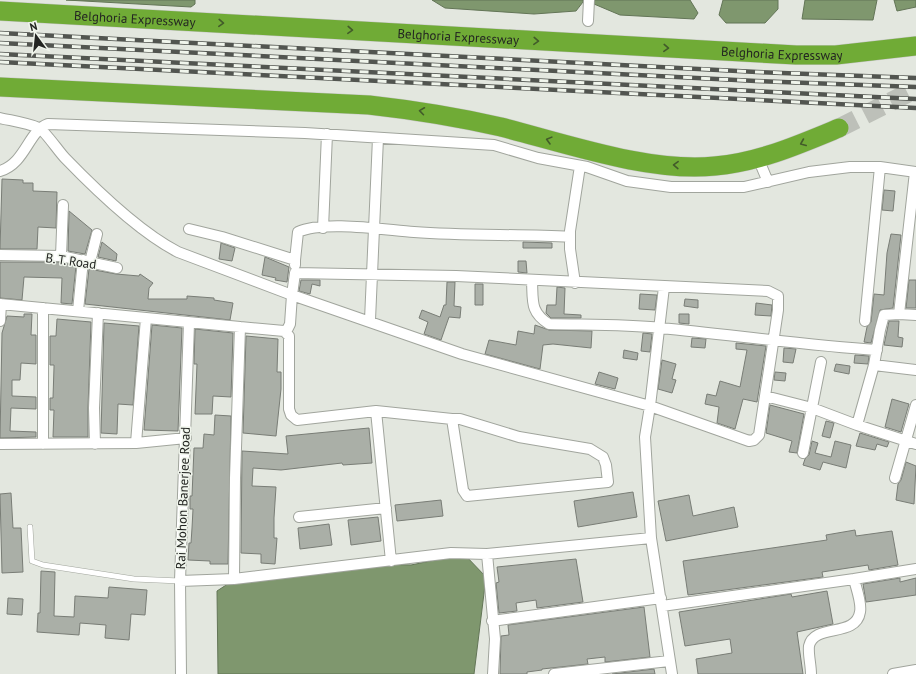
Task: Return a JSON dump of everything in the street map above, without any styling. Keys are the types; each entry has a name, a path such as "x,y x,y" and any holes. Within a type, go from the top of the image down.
{"highway":[{"name":"Belghoria Expressway","path":"0,11 796,56 836,55 916,46"},
{"path":"0,87 369,105 440,114 629,159 671,166 714,166 758,158 791,148 838,128"}],"street":[{"path":"588,21 589,0"},
{"path":"0,118 24,123 38,132 64,158 135,222 166,246 178,252 292,298 370,320 462,354 749,441 754,440 759,435 774,340 778,296 768,291 532,281 456,276 295,273"},
{"path":"0,171 14,165 38,132 48,124 327,134 494,145 538,158 580,166 627,181 671,187 744,187 809,172 850,168 880,167 916,172 899,314"},
{"path":"323,228 327,134"},
{"path":"370,320 378,138"},
{"path":"758,158 768,182"},
{"path":"575,283 570,237 580,166"},
{"path":"865,320 880,167"},
{"path":"61,256 63,205"},
{"path":"452,419 463,490 467,496 608,482 606,464 603,457 590,449 519,437 452,419 376,411 297,420 293,418 289,409 288,328 295,273 298,232 323,228 375,227 413,232 570,237"},
{"path":"188,229 222,237 295,260"},
{"path":"78,310 86,261 97,234"},
{"name":"B. T. Road","path":"0,255 61,256 117,268"},
{"path":"532,281 534,310 539,318 549,324 660,328 808,345 877,350"},
{"path":"664,287 645,437 651,538 672,674"},
{"path":"0,321 0,304 78,310 189,323 240,327 288,328"},
{"path":"43,308 43,444"},
{"path":"95,444 98,313"},
{"path":"857,425 874,365 884,315 916,315"},
{"path":"136,443 146,318"},
{"name":"Rai Mohon Banerjee Road","path":"181,674 180,581 189,323"},
{"path":"234,579 234,486 240,327"},
{"path":"803,453 822,362"},
{"path":"874,365 916,370"},
{"path":"765,396 812,408 857,425 916,444"},
{"path":"895,478 916,405"},
{"path":"376,411 391,561"},
{"path":"0,444 136,443 186,438"},
{"path":"299,517 386,508"},
{"path":"180,581 234,579 451,553 487,554 651,538"},
{"path":"487,554 492,621 495,639 493,674"},
{"path":"492,621 661,602 916,569"},
{"path":"811,674 809,646 812,639 819,634 854,625 858,620 860,612 854,578"},
{"path":"554,674 669,661"},
{"path":"893,674 916,670"}],"lane":[{"path":"30,527 32,561 43,565 134,579 180,581"}],"shaded area":[{"path":"66,0 195,0 195,4 191,7"},
{"path":"432,0 583,0 583,2 576,11 534,14 445,8"},
{"path":"594,0 690,0 698,13 694,19 620,15 594,4"},
{"path":"723,0 778,0 778,9 765,23 726,23 719,15"},
{"path":"805,0 877,0 873,20 802,19"},
{"path":"894,0 916,0 916,7 897,11"},
{"path":"464,554 486,577 474,674 218,674 217,591 240,576 344,563 411,565"}],"building":[{"path":"2,179 23,180 23,183 33,183 33,191 57,192 56,228 38,227 37,249 0,249"},
{"path":"884,190 895,191 893,211 882,210"},
{"path":"69,211 92,230 85,254 68,251"},
{"path":"891,234 901,235 893,308 880,310 871,343 864,342 867,327 871,322 874,294 884,295 887,253"},
{"path":"102,242 117,254 116,261 98,257"},
{"path":"523,242 552,243 552,248 523,248"},
{"path":"221,243 235,248 232,261 219,259"},
{"path":"265,257 289,267 287,282 275,280 276,278 262,275"},
{"path":"518,261 526,261 527,273 518,272"},
{"path":"0,262 60,262 76,266 72,304 61,303 62,278 24,277 22,300 0,298"},
{"path":"89,269 116,274 139,276 140,274 153,283 149,288 148,299 187,299 187,296 214,298 214,300 233,303 230,320 85,304"},
{"path":"301,280 320,280 320,286 312,284 310,294 299,291"},
{"path":"909,280 916,280 916,308 906,308"},
{"path":"447,282 455,282 454,306 461,307 460,318 449,317 441,340 424,334 428,322 419,318 422,310 440,317 444,305 446,305"},
{"path":"475,284 483,284 483,305 475,305"},
{"path":"557,287 565,288 564,314 581,315 581,318 551,318 546,313 547,305 556,305"},
{"path":"640,294 657,295 655,310 639,309"},
{"path":"685,299 698,300 698,308 684,306"},
{"path":"756,303 772,305 771,316 755,315"},
{"path":"24,314 32,314 31,335 36,335 36,364 21,363 20,380 12,380 12,396 36,397 36,409 11,408 10,431 36,432 36,437 0,438 2,333 7,316 24,317"},
{"path":"679,314 689,314 689,324 679,323"},
{"path":"57,319 91,322 88,437 53,437 54,410 50,410 50,398 53,398 54,365 50,365 50,336 56,336"},
{"path":"889,321 899,321 898,337 903,338 902,347 884,345"},
{"path":"104,323 139,326 133,405 118,404 117,434 101,433"},
{"path":"152,325 182,328 178,431 144,430"},
{"path":"535,325 549,330 592,331 591,348 553,344 543,345 540,369 485,354 489,340 516,345 518,331 534,334"},
{"path":"195,329 233,333 231,397 213,396 212,414 195,414 197,364 194,364"},
{"path":"643,333 652,334 650,352 641,351"},
{"path":"246,336 278,339 277,372 281,372 281,389 276,436 243,433"},
{"path":"692,338 706,339 705,348 691,347"},
{"path":"736,343 766,346 757,402 743,399 735,429 717,423 719,407 705,404 707,394 716,396 720,381 740,387 747,350 736,349"},
{"path":"784,348 796,349 793,363 783,362"},
{"path":"624,350 638,353 637,360 623,358"},
{"path":"855,355 869,356 868,364 854,363"},
{"path":"662,360 676,364 672,379 676,380 672,393 658,389"},
{"path":"836,364 850,366 849,374 834,371"},
{"path":"599,372 618,378 615,389 595,384"},
{"path":"775,372 786,373 785,381 774,380"},
{"path":"892,399 909,404 901,432 885,427"},
{"path":"770,405 804,414 797,453 789,452 792,441 766,433"},
{"path":"215,415 231,416 228,564 210,564 210,561 188,560 192,528 193,509 190,509 190,496 192,496 194,448 203,448 204,434 214,435"},
{"path":"826,421 834,423 830,438 822,436"},
{"path":"369,428 372,463 343,465 342,463 281,470 253,468 252,486 276,487 274,538 277,538 275,564 261,563 261,554 241,553 242,451 288,454 286,436"},
{"path":"860,433 889,442 887,447 877,444 875,450 856,446"},
{"path":"812,441 818,443 815,453 831,457 835,441 851,445 846,468 823,462 820,470 803,465 805,459 809,455"},
{"path":"906,462 916,466 914,504 896,500 898,484 901,480"},
{"path":"633,492 637,517 578,527 574,501"},
{"path":"11,493 13,528 21,528 23,572 2,573 0,494"},
{"path":"689,495 693,516 734,507 738,527 666,541 658,501"},
{"path":"441,500 443,516 397,521 395,505"},
{"path":"378,517 381,541 351,545 348,520"},
{"path":"329,524 332,545 300,549 298,528"},
{"path":"855,530 856,536 892,531 898,565 869,570 868,565 822,572 823,577 688,595 683,561 827,540 826,535"},
{"path":"576,559 583,602 537,608 536,600 516,603 517,611 499,613 496,583 499,582 497,567"},
{"path":"41,571 55,572 54,616 74,617 75,596 108,598 109,587 147,590 145,615 131,614 129,640 105,638 106,625 80,623 79,635 37,632 38,613 40,613"},
{"path":"900,578 900,582 916,578 916,595 866,602 863,584"},
{"path":"827,591 833,624 797,632 803,674 698,674 696,659 732,653 730,639 685,646 679,612 791,594 792,597"},
{"path":"8,598 23,599 22,615 7,614"},
{"path":"644,607 650,657 605,662 605,657 587,659 588,664 542,669 527,672 527,674 500,674 501,636 509,635 508,625"},
{"path":"654,669 655,674 612,674"}],"tunnel":[{"path":"839,128 916,89"}],"railway":[{"path":"0,33 757,72 916,78"},
{"path":"0,43 756,81 916,87"},
{"path":"0,54 916,99"},
{"path":"0,62 916,108"}]}
